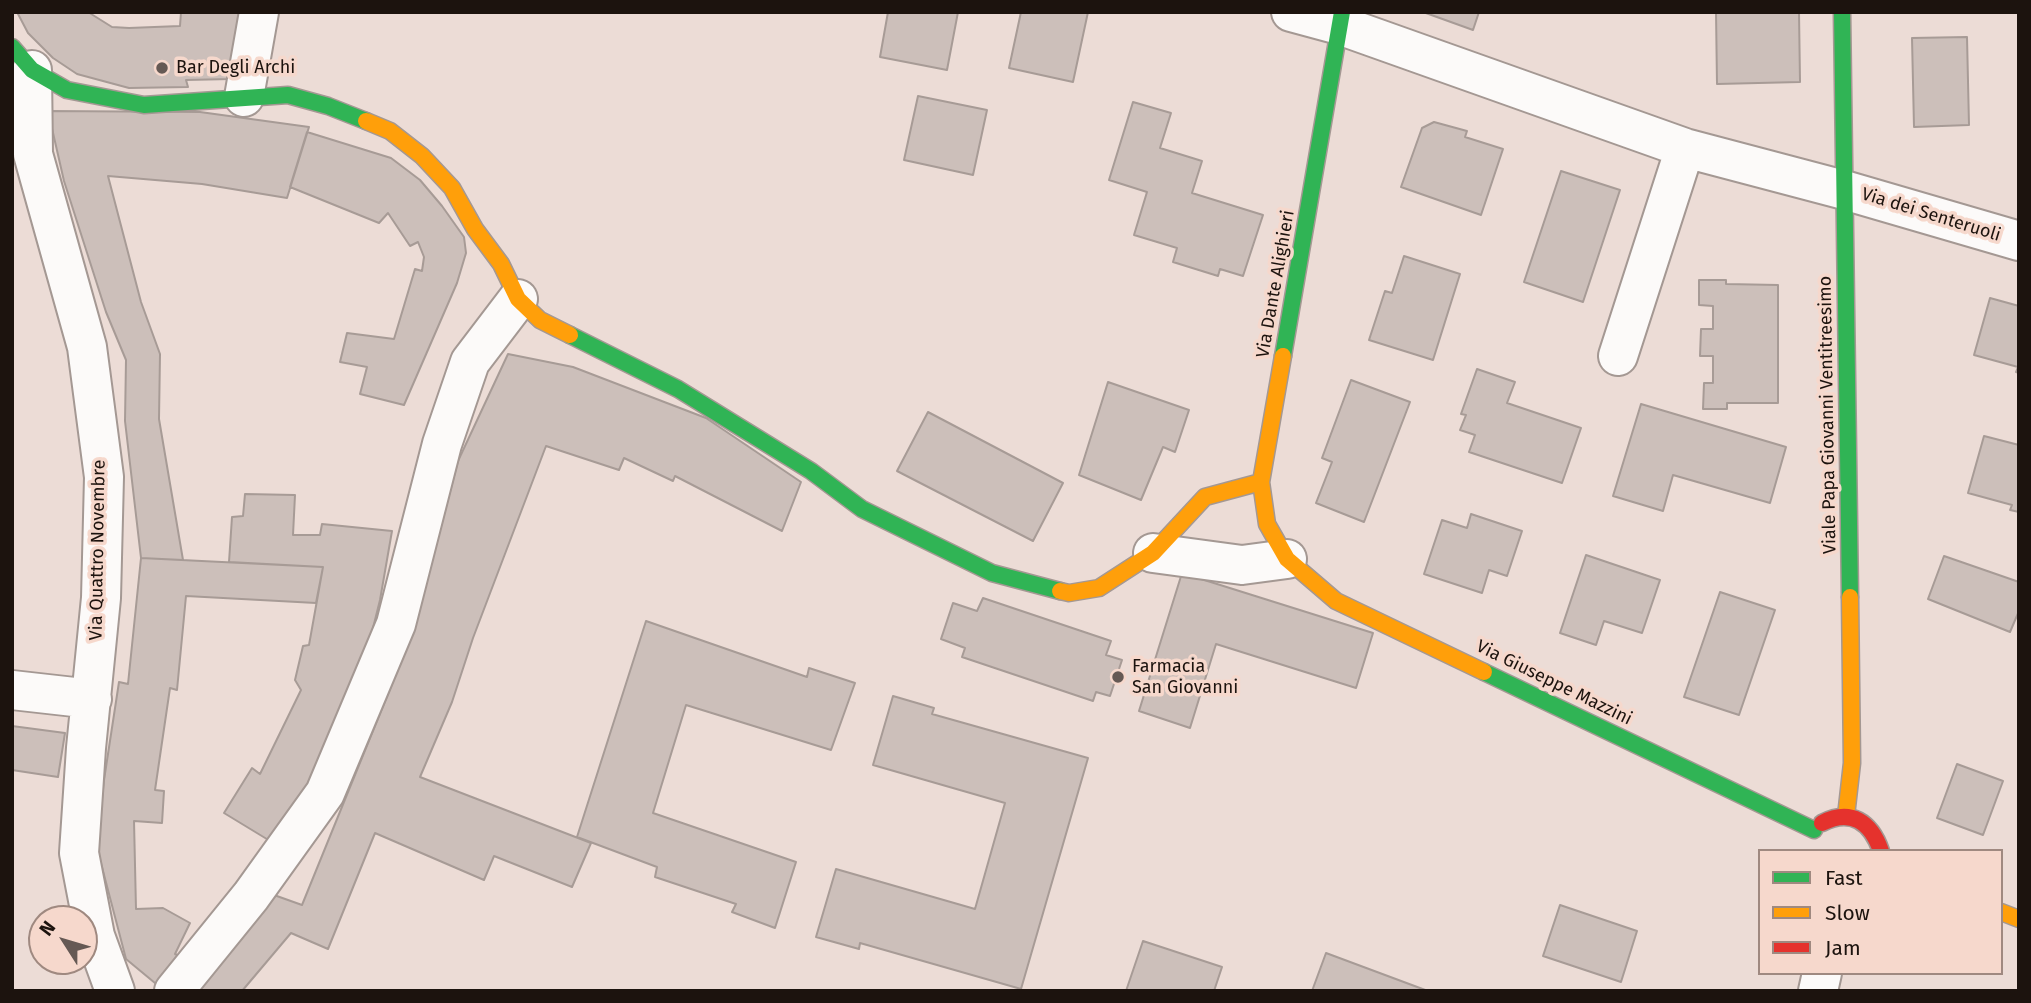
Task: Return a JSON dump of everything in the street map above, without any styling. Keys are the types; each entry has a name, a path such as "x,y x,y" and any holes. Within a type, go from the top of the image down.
{"street":[{"path":"244,97 260,12"},
{"name":"Via dei Senteruoli","path":"1291,12 1341,19 1685,148 1844,190 2019,241"},
{"name":"Viale Papa Giovanni Ventitreesimo","path":"1842,12 1852,763 1846,816"},
{"name":"Via Dante Alighieri","path":"1287,559 1267,524 1261,482 1341,19"},
{"path":"22,59 67,90 144,105 288,95 328,106 390,131 422,156 452,188 475,229 501,264 518,299 540,320 678,389 811,471 862,509 992,573 1069,593 1099,588 1153,553 1205,497 1261,482"},
{"name":"Via Quattro Novembre","path":"22,59 33,154 87,347 104,477 101,598 79,853 95,936 115,991"},
{"path":"1618,356 1685,148"},
{"path":"174,991 251,896 325,793 396,624 442,444 470,362 518,299"},
{"path":"1153,553 1242,565 1287,559"},
{"name":"Via Giuseppe Mazzini","path":"1287,559 1336,601 1810,837 1825,820 1846,816"},
{"path":"12,690 92,699"},
{"path":"1846,816 1868,824 1877,836 1880,849"}],"building":[{"path":"17,12 88,12 112,27 129,28 180,26 181,12 239,12 231,79 186,80 188,87 129,88 77,74 53,58 28,33"},
{"path":"888,12 958,12 947,70 880,57"},
{"path":"1021,12 1088,12 1073,82 1009,68"},
{"path":"1423,12 1479,12 1473,30"},
{"path":"1716,12 1799,12 1800,82 1717,84"},
{"path":"1967,37 1969,125 1914,127 1912,38"},
{"path":"918,96 987,110 973,175 904,160"},
{"path":"1133,102 1171,113 1160,148 1202,161 1192,193 1263,215 1243,276 1220,269 1218,276 1173,262 1177,248 1134,235 1147,192 1109,180"},
{"path":"48,111 200,112 309,127 287,198 202,184 108,176 141,302 160,354 159,419 183,560 141,558 125,421 126,360 106,312 64,181"},
{"path":"1434,122 1467,131 1465,137 1503,149 1481,215 1401,187 1422,128"},
{"path":"307,132 391,158 420,180 464,237 466,253 457,283 404,405 360,394 367,367 340,362 347,333 394,339 415,269 422,271 424,257 418,242 410,246 388,213 379,223 290,187"},
{"path":"1561,171 1620,190 1583,302 1524,282"},
{"path":"1404,256 1460,274 1433,360 1369,340 1385,291 1392,293"},
{"path":"1699,280 1726,280 1726,284 1778,285 1778,403 1727,403 1727,409 1703,409 1704,383 1713,383 1713,356 1700,356 1701,329 1713,329 1713,306 1699,305"},
{"path":"1990,298 2019,306 2019,373 2016,372 2018,367 1974,355"},
{"path":"508,354 573,367 706,418 801,482 782,531 675,476 673,481 624,458 619,470 546,446 473,638 452,702 420,777 591,843 572,887 494,856 484,880 375,833 328,949 291,933 242,991 193,991 274,895 302,905 414,630 458,461"},
{"path":"1477,369 1515,382 1507,403 1581,428 1562,483 1469,452 1475,435 1460,430 1466,415 1461,414"},
{"path":"1351,380 1410,402 1364,522 1316,503 1332,462 1322,458"},
{"path":"1108,382 1189,410 1175,452 1163,447 1141,500 1079,475"},
{"path":"1641,404 1786,447 1770,503 1673,475 1663,511 1613,496"},
{"path":"928,412 1063,483 1033,541 897,471"},
{"path":"1984,436 2019,445 2019,512 2010,510 2012,505 1968,493"},
{"path":"245,494 295,495 293,535 320,535 322,524 392,531 380,600 367,652 305,797 275,844 224,813 252,768 260,774 301,690 295,680 303,646 309,645 323,567 229,562 232,517 243,516"},
{"path":"1471,514 1522,531 1507,576 1489,570 1482,593 1424,574 1442,520 1467,528"},
{"path":"1586,555 1660,580 1642,633 1604,621 1596,645 1560,633"},
{"path":"1944,556 2019,582 2019,611 2010,632 1928,599"},
{"path":"141,558 323,567 316,603 186,596 177,690 170,688 155,790 164,791 162,823 134,821 136,909 163,908 190,923 175,954 186,959 161,988 126,959 97,848 119,682 128,684"},
{"path":"1182,573 1373,633 1356,688 1216,644 1190,728 1139,711"},
{"path":"1720,592 1775,610 1739,715 1684,697"},
{"path":"983,598 1111,641 1106,655 1122,660 1110,696 1096,692 1093,701 962,657 965,648 941,639 953,603 977,611"},
{"path":"646,621 807,677 809,668 855,683 831,750 686,705 653,813 796,862 775,928 732,912 736,904 655,877 657,867 577,837"},
{"path":"893,696 934,708 932,714 1088,758 1021,989 860,943 859,949 816,937 836,869 975,909 1005,803 873,765"},
{"path":"12,726 65,733 58,777 12,770"},
{"path":"1957,764 2003,781 1983,835 1937,818"},
{"path":"1560,905 1637,931 1621,982 1543,956"},
{"path":"1143,941 1222,967 1214,991 1126,991"},
{"path":"1326,953 1428,991 1312,991"}],"traffic: fast":[{"path":"1283,356 1342,12"},
{"path":"1842,12 1850,597"},
{"path":"12,47 32,70 67,90 144,105 288,95 328,106 366,121"},
{"path":"570,335 678,389 811,471 862,509 992,573 1060,591"},
{"path":"1484,672 1814,830"}],"traffic: slow":[{"path":"366,121 390,131 422,156 452,188 475,229 501,264 518,299 540,320 570,335"},
{"path":"1283,356 1261,482 1267,524 1287,559 1336,601 1484,672"},
{"path":"1060,591 1069,593 1099,588 1153,553 1205,497 1261,482"},
{"path":"1846,816 1852,763 1850,597"},
{"path":"2003,913 2019,919"}],"traffic: jam":[{"path":"1822,823 1842,817 1859,820 1872,832 1880,849"}],"place":[{"name":"Bar Degli Archi","path":"162,68"},
{"name":"Farmacia San Giovanni","path":"1118,677"}]}
